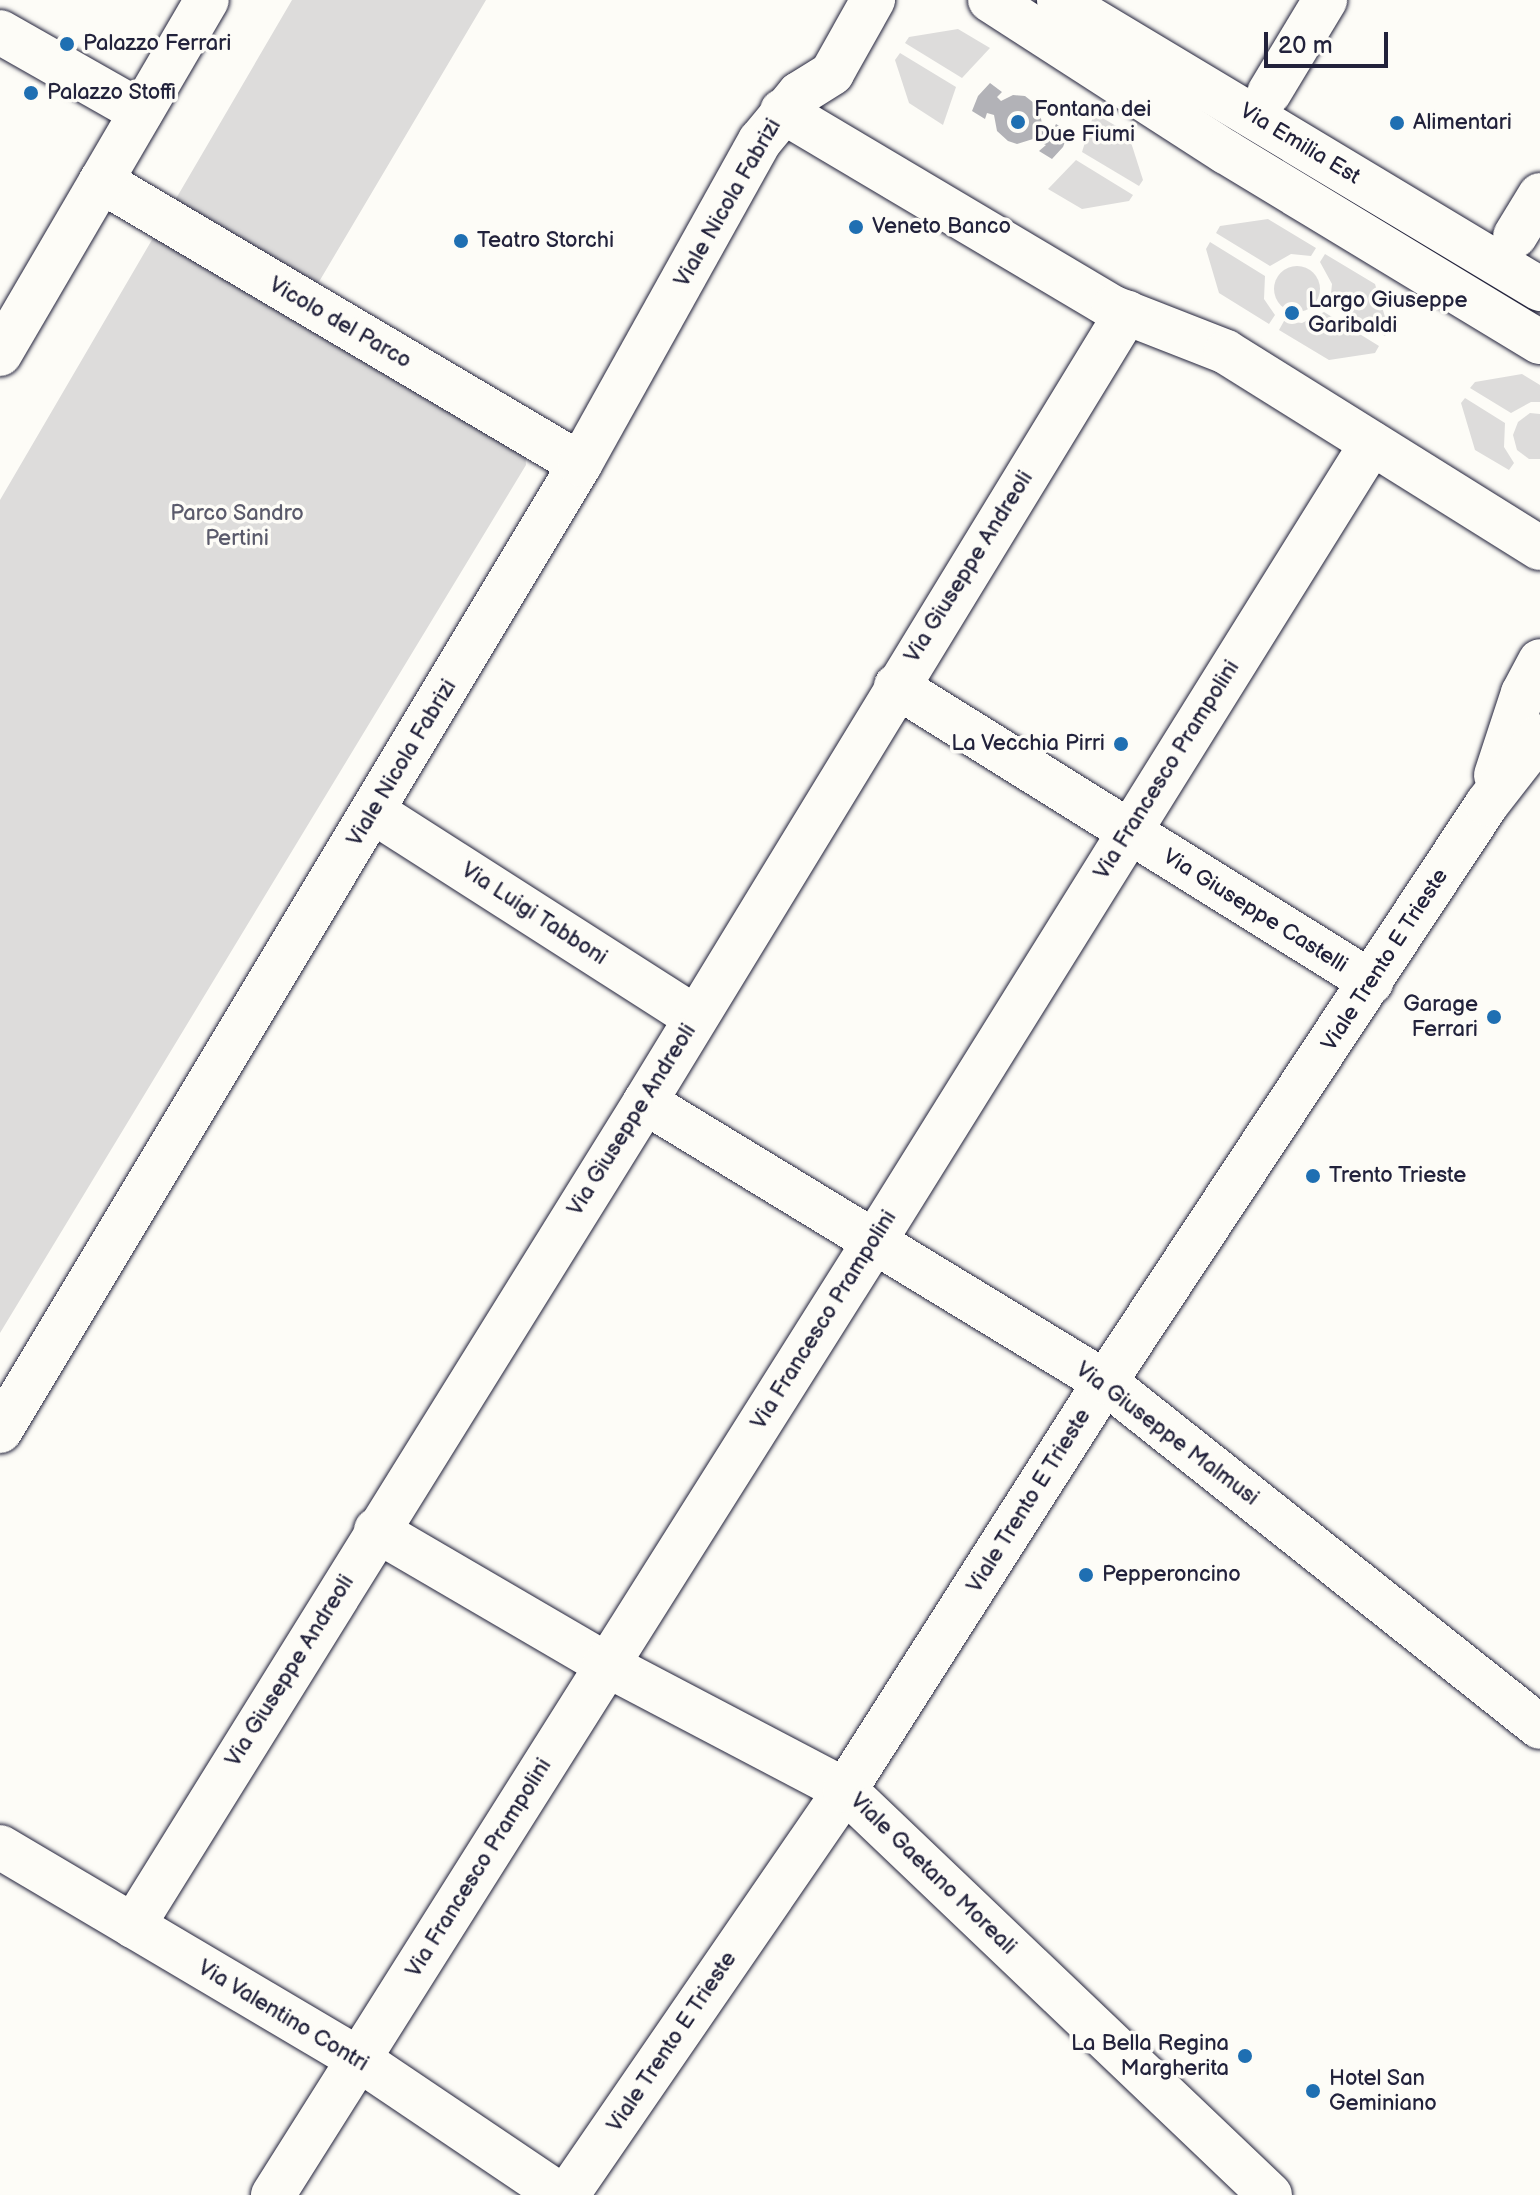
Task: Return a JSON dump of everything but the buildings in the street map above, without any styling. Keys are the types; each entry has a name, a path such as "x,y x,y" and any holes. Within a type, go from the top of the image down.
{"street":[{"path":"0,354 207,0"},
{"path":"873,0 832,73 790,103 1127,312 1226,352 1540,548"},
{"path":"990,0 1226,152 1540,342"},
{"name":"Via Emilia Est","path":"1059,0 1540,289"},
{"path":"1269,93 1325,0"},
{"path":"0,32 141,112"},
{"name":"Viale Nicola Fabrizi","path":"0,1431 580,464 760,141 790,103"},
{"name":"Vicolo del Parco","path":"101,181 580,464"},
{"path":"1515,236 1540,195"},
{"name":"Via Giuseppe Andreoli","path":"133,1926 376,1530 645,1102 896,686 1127,312"},
{"name":"Via Francesco Prampolini","path":"273,2195 605,1664 874,1242 1372,443"},
{"name":"Viale Trento E Trieste","path":"1487,804 1523,693 1540,661"},
{"name":"Via Giuseppe Castelli","path":"896,686 1371,982"},
{"name":"Viale Trento E Trieste","path":"567,2195 845,1790 1105,1382 1487,804 1540,736"},
{"name":"Via Luigi Tabboni","path":"374,812 695,1017"},
{"name":"Via Giuseppe Malmusi","path":"645,1102 1105,1382 1540,1727"},
{"name":"Viale Gaetano Moreali","path":"376,1530 605,1664 845,1790 1270,2195"},
{"name":"Via Valentino Contri","path":"0,1847 360,2060 560,2195"}],"green space":[{"name":"Parco Sandro Pertini","path":"292,0 486,0 307,302 525,452 526,465 0,1333 0,500"},
{"path":"958,29 990,48 962,78 905,43 909,37"},
{"path":"900,53 956,87 943,125 909,103 895,60"},
{"path":"1094,113 1128,133 1143,180 1139,186 1082,152"},
{"path":"1076,160 1133,195 1129,201 1082,209 1048,189"},
{"path":"1268,219 1316,248 1311,256 1291,254 1270,266 1216,233 1220,226"},
{"path":"1210,242 1265,276 1264,299 1275,315 1269,324 1219,293 1206,249"},
{"path":"1325,254 1375,284 1389,330 1385,336 1330,303 1332,284 1320,262"},
{"path":"1297,266 1313,273 1320,289 1313,305 1297,312 1281,305 1274,289 1281,273"},
{"path":"1324,312 1379,346 1375,353 1329,360 1279,330 1284,321 1302,323"},
{"path":"1522,374 1540,385 1540,402 1531,402 1511,413 1470,388 1475,382"},
{"path":"1465,398 1505,423 1504,447 1514,463 1509,470 1475,450 1461,403"},
{"path":"1530,413 1540,414 1540,459 1529,459 1517,450 1513,435 1518,422"}],"shaded area":[{"name":"Fontana dei Due Fiumi","path":"990,83 1002,92 997,97 1001,101 1013,95 1025,96 1039,107 1042,124 1053,130 1056,124 1069,132 1063,147 1052,159 1039,151 1046,145 1033,139 1017,144 1008,141 997,131 994,115 987,113 985,119 972,111 978,96"}],"place":[{"name":"Palazzo Ferrari","path":"67,44"},
{"name":"Palazzo Stoffi","path":"31,93"},
{"name":"Fontana dei Due Fiumi","path":"1018,122"},
{"name":"Alimentari","path":"1397,123"},
{"name":"Veneto Banco","path":"856,227"},
{"name":"Teatro Storchi","path":"461,241"},
{"name":"Largo Giuseppe Garibaldi","path":"1292,313"},
{"name":"La Vecchia Pirri","path":"1121,744"},
{"name":"Garage Ferrari","path":"1494,1017"},
{"name":"Trento Trieste","path":"1313,1176"},
{"name":"Pepperoncino","path":"1086,1575"},
{"name":"La Bella Regina Margherita","path":"1245,2056"},
{"name":"Hotel San Geminiano","path":"1313,2091"}]}
